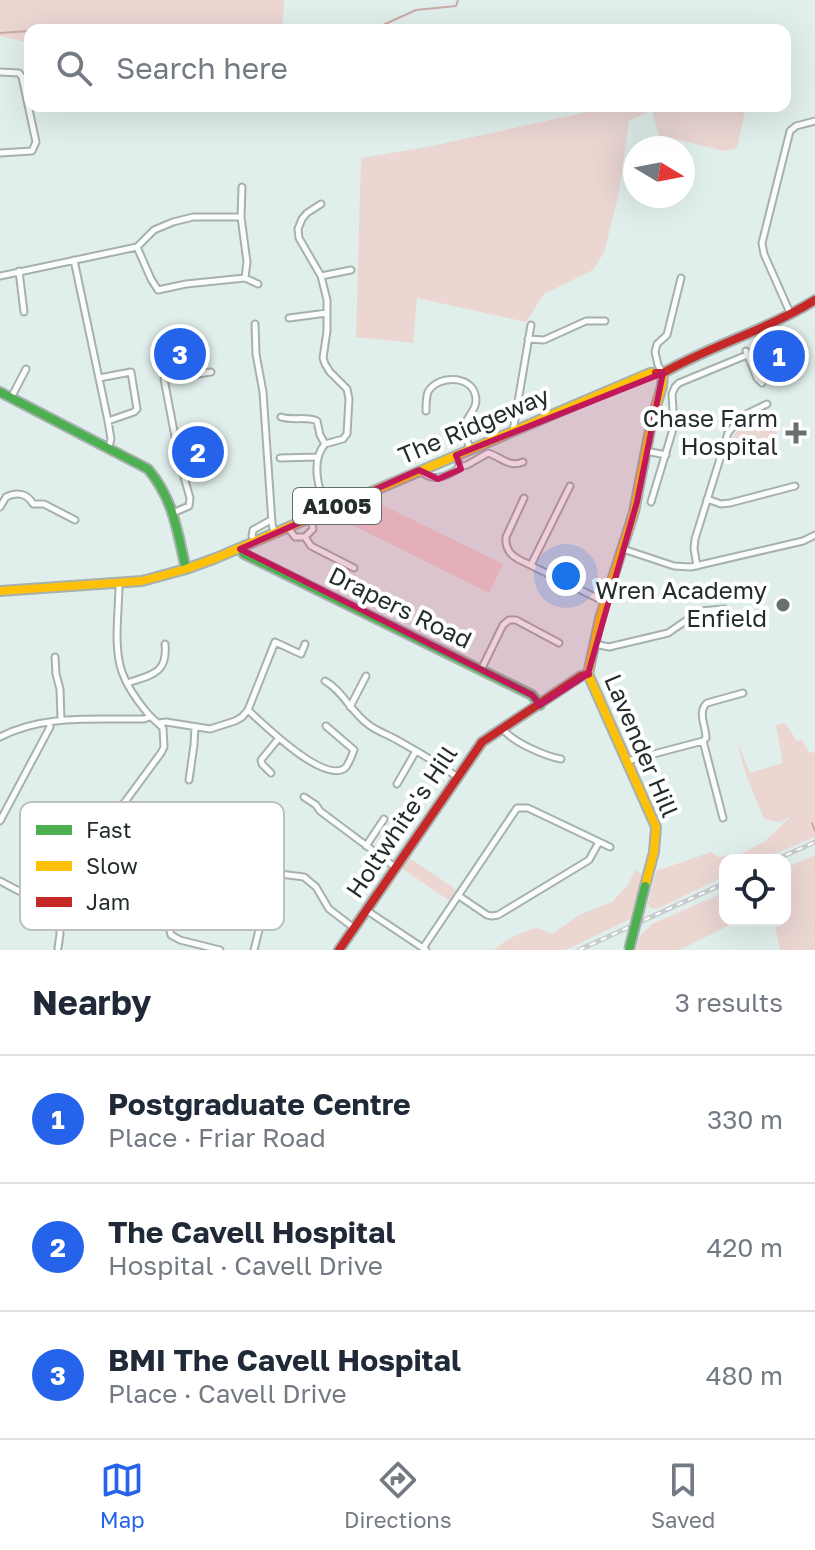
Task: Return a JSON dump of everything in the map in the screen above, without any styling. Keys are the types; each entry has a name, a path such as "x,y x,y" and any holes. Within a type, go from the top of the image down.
{"street":[{"path":"0,72 19,73 24,81"},
{"path":"0,153 27,152 35,147 29,112"},
{"path":"791,315 762,243 790,131 796,126 815,121"},
{"path":"242,187 241,217 247,262 245,278"},
{"path":"321,204 302,219 299,238 321,276 327,300 323,358 330,372 347,389 349,399 347,434 343,439 325,444 317,457 320,492 327,511"},
{"path":"0,276 137,247 154,230 193,217 241,217"},
{"path":"137,247 157,293 186,284 217,280 245,278 258,284"},
{"path":"74,260 108,421 109,447"},
{"path":"321,276 351,270"},
{"path":"19,271 24,312"},
{"path":"663,373 655,352 657,344 669,331 681,278"},
{"name":"The Ridgeway","path":"0,591 119,584 186,569 240,549 650,373 663,373 791,315 815,300"},
{"path":"289,318 327,313"},
{"path":"528,339 544,340 586,321 605,321"},
{"path":"255,324 274,533"},
{"path":"513,431 531,325"},
{"path":"651,502 674,426 672,394 675,387 746,353 762,383"},
{"path":"11,398 26,369"},
{"path":"99,378 131,372 137,409 108,421"},
{"path":"175,512 189,506 190,498 164,379 211,372"},
{"name":"Lavender Hill","path":"629,950 654,852 656,827 588,674 605,602 637,502 654,408 664,384 663,373"},
{"path":"426,411 427,394 440,383 455,379 471,386 475,393 475,408 466,421 464,431 471,449"},
{"path":"0,392 148,469 166,492 175,512 186,569"},
{"path":"697,566 694,544 728,433 742,416 767,404"},
{"path":"281,417 290,420 312,418 317,421 325,444"},
{"path":"646,451 666,455"},
{"path":"419,470 427,476 439,478 488,453 511,464 523,462"},
{"path":"456,455 459,467"},
{"path":"280,458 317,457"},
{"path":"531,565 570,486"},
{"path":"707,499 721,504 730,503 795,486"},
{"path":"0,507 6,497 19,494 28,497 33,504 44,504 75,520"},
{"path":"524,498 507,532 506,542 513,556 605,602"},
{"path":"288,528 295,537 305,537 313,529 311,518"},
{"path":"255,542 253,530 271,520"},
{"path":"623,549 678,567 697,566 803,541 815,535"},
{"path":"305,537 311,546 354,568"},
{"name":"Drapers Road","path":"240,549 244,554 532,695 540,705"},
{"path":"119,584 118,653 123,674 150,717 164,731 161,753 125,802"},
{"path":"594,644 609,647 668,633 697,612 724,609"},
{"path":"481,670 503,625 509,620 516,620 559,643"},
{"path":"159,723 210,729 235,721 248,710 275,642 301,654 305,644"},
{"path":"127,683 155,674 161,668 165,644"},
{"path":"55,657 61,720"},
{"name":"Holtwhite's Hill","path":"339,950 482,742 588,674"},
{"path":"350,707 366,676"},
{"path":"325,681 335,686 339,695 371,726 456,776"},
{"path":"723,818 703,741 706,738 702,714 705,704 743,693"},
{"path":"248,710 310,762 342,769 347,766 354,750 326,726"},
{"path":"0,737 16,729 61,720 150,717"},
{"path":"0,821 50,727 49,722"},
{"path":"189,780 195,727"},
{"path":"503,729 512,739 561,759"},
{"path":"271,773 261,760 279,738"},
{"path":"627,761 703,741"},
{"path":"397,784 416,751"},
{"path":"304,797 395,867"},
{"path":"366,910 424,949 520,807 610,847"},
{"path":"366,846 384,819"},
{"path":"459,896 487,915 498,915 589,860 599,842"},
{"path":"284,874 304,877 316,887 329,909 354,928"},
{"path":"0,881 20,890"},
{"path":"170,930 171,935 180,940 220,950"},
{"path":"254,950 259,930"}],"highlighted area":[{"path":"663,373 637,502 588,674 540,705 532,695 240,549 419,470 438,479 461,469 456,455"}],"shaded area":[{"path":"0,0 284,0 282,24 24,24 24,42 0,36"},
{"path":"587,112 648,112 629,121 627,136 623,136 618,197 604,252 593,270 544,294 526,322 417,298 413,343 356,337 361,158"},
{"path":"653,112 745,112 737,148 724,151 695,144 695,136 659,135"},
{"path":"761,410 767,411 779,439 738,451 728,448 737,429 759,416"},
{"path":"370,499 503,564 489,593 332,515"},
{"path":"785,723 797,741 802,740 809,752 815,753 815,837 775,854 737,854 765,841 791,816 780,822 764,819 746,775 736,738 750,773 783,763 776,725"},
{"path":"711,852 718,857 719,879 657,909 650,908 648,903 656,871"},
{"path":"815,855 815,950 780,950 775,926 791,926 791,865"},
{"path":"408,857 457,890 450,901 401,868"},
{"path":"637,870 643,876 630,919 566,950 494,950 532,929 538,928 552,934 579,915 612,902"},
{"path":"719,895 719,926 728,926 679,950 636,950 640,936 652,924"}],"waterway":[{"path":"385,24 416,10 456,6 458,0"},
{"path":"0,33 24,31"},
{"path":"812,823 815,831"}],"railway":[{"path":"788,854 815,842"},
{"path":"579,950 719,886"}],"traffic: fast":[{"path":"0,392 148,469 169,504 186,569"},
{"path":"240,549 244,554 532,695 540,705"},
{"path":"629,950 645,886"}],"traffic: slow":[{"path":"0,591 142,581 186,569 656,373"},
{"path":"645,886 654,852 656,827 588,674 600,618 634,512 663,373"}],"traffic: jam":[{"path":"656,373 663,373 815,300"},
{"path":"339,950 482,742 588,674"}],"place":[{"name":"BMI The Cavell Hospital","path":"180,354"},
{"name":"Postgraduate Centre","path":"779,356"},
{"name":"Chase Farm Hospital","path":"796,433"},
{"name":"The Cavell Hospital","path":"198,452"},
{"name":"Wren Academy Enfield","path":"783,605"}]}
